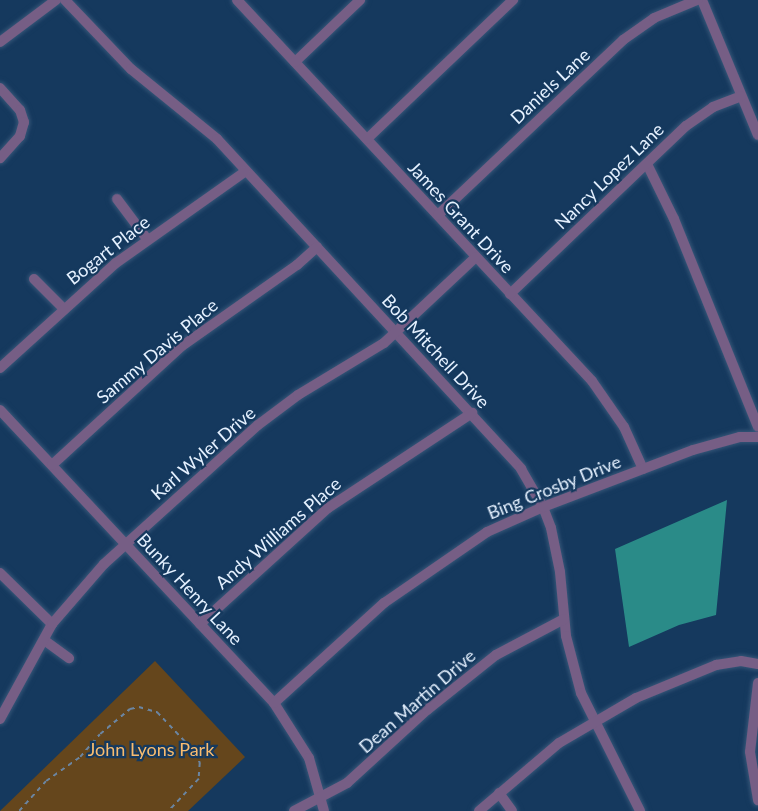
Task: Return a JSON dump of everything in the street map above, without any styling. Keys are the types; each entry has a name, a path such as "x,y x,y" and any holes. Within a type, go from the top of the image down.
{"street":[{"path":"0,42 56,0"},
{"name":"Bob Mitchell Drive","path":"65,0 131,69 193,115 472,413 520,469 543,507 558,555 564,619 571,658 593,721 640,811"},
{"name":"James Grant Drive","path":"237,0 438,215 608,403 643,469"},
{"path":"295,62 360,0"},
{"path":"366,139 513,0"},
{"path":"699,0 758,135"},
{"name":"Daniels Lane","path":"438,215 623,40 654,18 699,0"},
{"path":"0,88 20,110 24,122 21,136 0,158"},
{"name":"Nancy Lopez Lane","path":"510,294 647,164 706,112 741,96"},
{"path":"647,164 674,219 758,427"},
{"name":"Bogart Place","path":"0,368 63,308 147,239 246,171"},
{"path":"117,200 147,239"},
{"name":"Sammy Davis Place","path":"52,465 182,346 297,265 317,247"},
{"name":"Karl Wyler Drive","path":"0,718 52,624 84,583 258,425 396,332 476,257"},
{"path":"34,279 63,308"},
{"name":"Bunky Henry Lane","path":"0,410 274,703 309,758 324,811"},
{"name":"Andy Williams Place","path":"200,624 328,508 472,413"},
{"name":"Bing Crosby Drive","path":"274,703 413,579 487,532 543,507 719,441 758,437"},
{"path":"0,573 52,624"},
{"name":"Dean Martin Drive","path":"294,811 321,799 361,771 462,681 523,638 564,619"},
{"path":"44,640 69,658"},
{"path":"479,811 593,721 698,671 728,662 758,664"},
{"path":"758,683 750,752 758,800"},
{"path":"499,793 512,811"}],"path":[{"path":"20,811 46,781 80,757 99,734 130,709 140,706 158,712 196,753 200,763 199,779 169,811"}],"green space":[{"name":"John Lyons Park","path":"155,661 245,757 188,811 0,811"}],"shaded area":[{"path":"727,500 716,615 679,625 629,647 615,549"}]}
